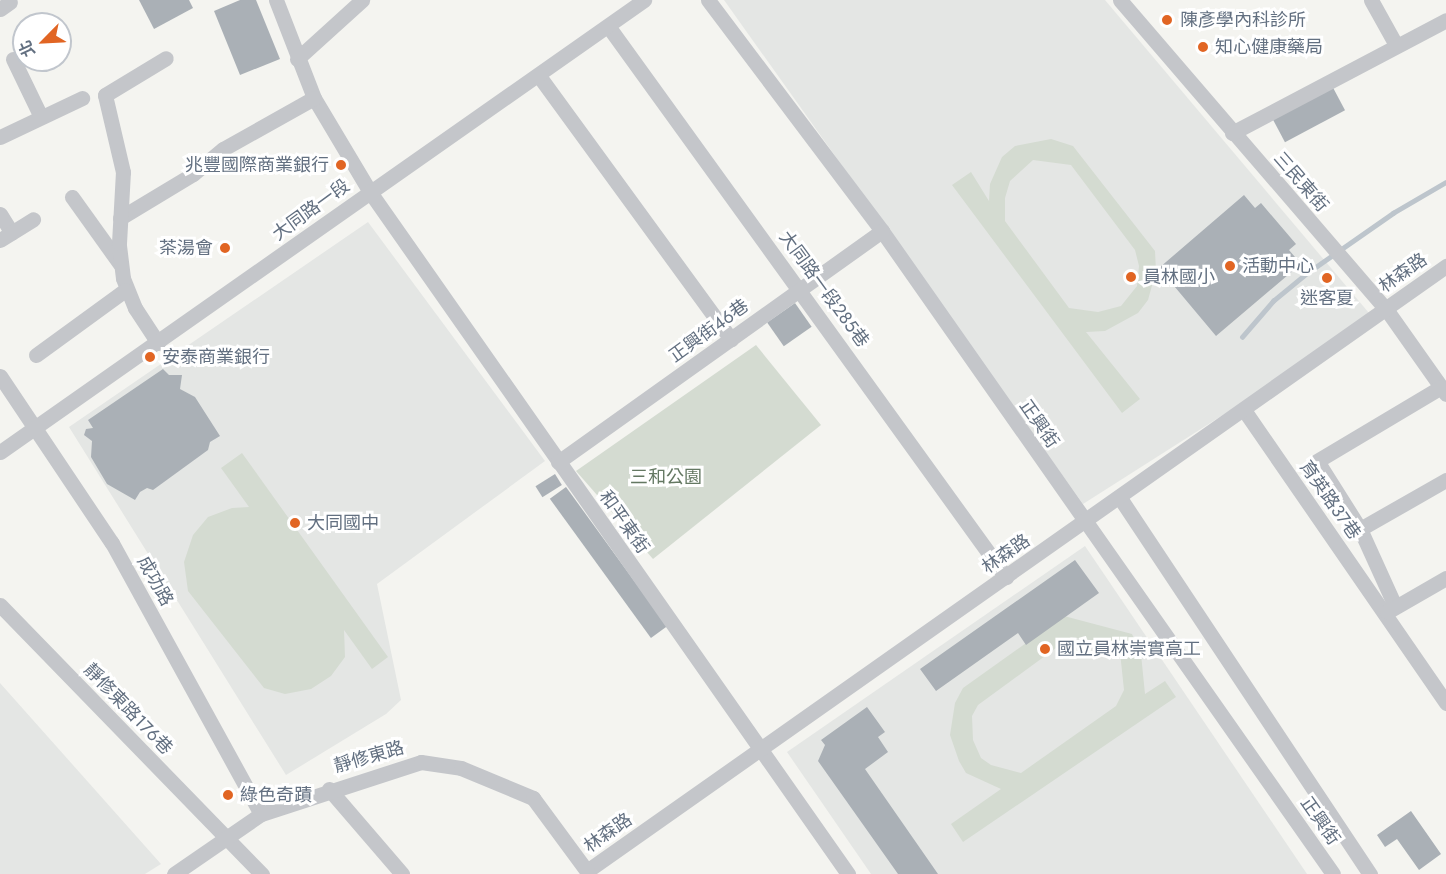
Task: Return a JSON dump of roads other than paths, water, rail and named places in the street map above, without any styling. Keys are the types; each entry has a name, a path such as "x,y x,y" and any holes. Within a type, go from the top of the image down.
{"street":[{"name":"和平東街","path":"276,0 314,98 370,192 849,874"},
{"path":"297,59 362,0"},
{"name":"大同路一段","path":"0,452 539,76 644,0"},
{"name":"正興街","path":"708,0 882,231 1333,874"},
{"name":"三民東街","path":"1120,0 1232,134 1386,309 1444,390"},
{"path":"1371,0 1396,45"},
{"path":"1232,134 1446,20"},
{"name":"大同路一段285巷","path":"608,26 1006,577"},
{"path":"158,343 125,290 120,264 123,172 105,95 166,58"},
{"path":"20,72 41,117"},
{"path":"539,76 731,339"},
{"path":"0,137 82,98"},
{"path":"120,218 193,174 223,149 314,98"},
{"path":"72,197 120,264"},
{"path":"0,214 6,237 33,219"},
{"name":"正興街46巷","path":"558,462 882,231"},
{"name":"林森路","path":"588,873 1446,266"},
{"path":"36,355 125,290"},
{"name":"成功路","path":"0,376 36,426 112,543 261,814"},
{"path":"1444,390 1317,461 1360,529 1390,610 1446,578"},
{"name":"育英路37巷","path":"1244,410 1390,610 1446,703"},
{"path":"1360,529 1446,480"},
{"path":"1120,498 1370,874"},
{"name":"靜修東路176巷","path":"0,605 198,810 230,838 262,874"},
{"name":"靜修東路","path":"174,874 230,838 261,814 329,789 421,762 460,768 533,798 588,873"},
{"path":"329,789 402,874"}],"waterway":[{"path":"1242,337 1273,301 1307,273 1393,213 1446,182"}],"place":[{"name":"陳彥學內科診所","path":"1167,20"},
{"name":"知心健康藥局","path":"1203,47"},
{"name":"兆豐國際商業銀行","path":"341,165"},
{"name":"茶湯會","path":"225,248"},
{"name":"活動中心","path":"1230,266"},
{"name":"員林國小","path":"1131,277"},
{"name":"迷客夏","path":"1327,278"},
{"name":"安泰商業銀行","path":"150,357"},
{"name":"大同國中","path":"295,523"},
{"name":"國立員林崇實高工","path":"1045,649"},
{"name":"綠色奇蹟","path":"228,795"}],"park label":[{"name":"三和公園","path":"666,477"}]}
